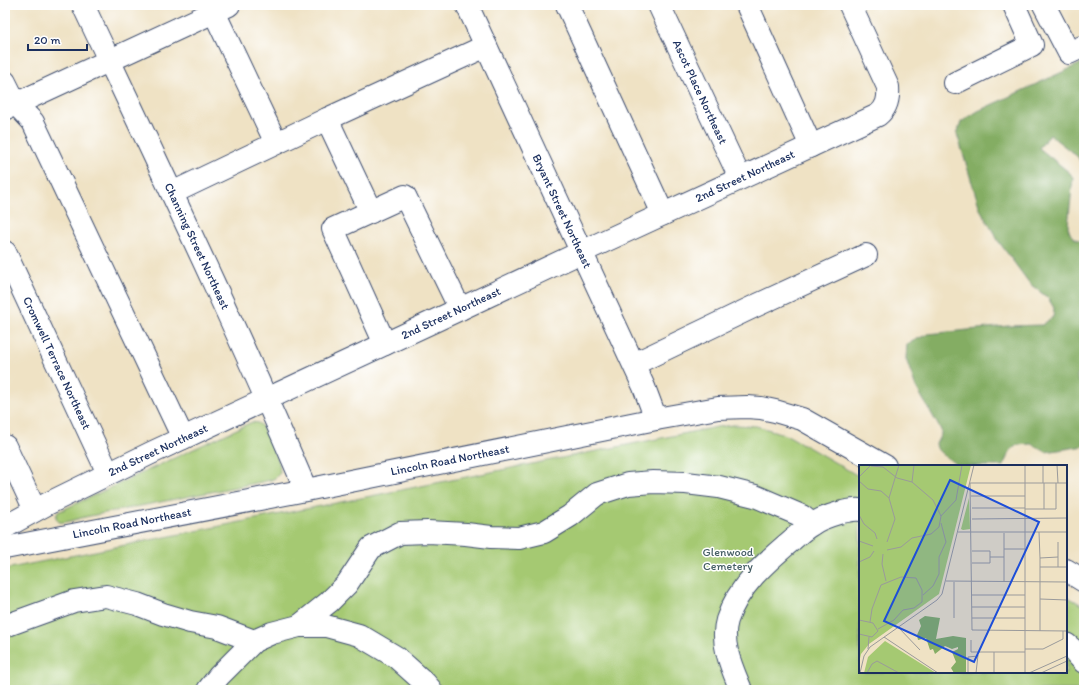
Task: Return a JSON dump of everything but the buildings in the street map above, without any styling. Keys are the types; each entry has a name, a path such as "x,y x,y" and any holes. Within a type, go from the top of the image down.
{"street":[{"name":"Channing Street Northeast","path":"83,5 212,278 306,490"},
{"name":"Bryant Street Northeast","path":"467,5 634,364 656,419"},
{"path":"567,5 663,214"},
{"name":"Ascot Place Northeast","path":"659,5 740,178"},
{"path":"747,5 811,146"},
{"name":"2nd Street Northeast","path":"5,527 108,473 878,115 886,106 889,95 888,87 850,5"},
{"path":"955,83 1032,45 1014,5"},
{"path":"1044,5 1069,53 1084,46"},
{"path":"10,107 222,8 276,143"},
{"path":"172,193 327,119 486,46"},
{"path":"5,82 10,107 33,122 183,438"},
{"path":"327,119 371,212"},
{"path":"385,344 333,229 405,196 460,309"},
{"name":"Cromwell Terrace Northeast","path":"5,252 108,473"},
{"path":"634,364 760,303 866,255"},
{"name":"Lincoln Road Northeast","path":"5,548 718,408 761,408 775,410 802,419 883,465"},
{"path":"5,446 35,510"},
{"path":"299,626 329,602 347,584 371,548 400,533 428,532 519,538 544,532 570,516 598,494 628,484 653,482 686,483 719,487 756,496 802,516 812,524"},
{"path":"740,690 730,664 725,642 727,620 737,598 757,572 783,547 812,524 831,515 855,509 859,510"},
{"path":"1067,571 1084,581"},
{"path":"5,626 74,601 106,596 137,604 190,622 217,627 254,641"},
{"path":"208,690 219,676 254,641 272,633 299,626 326,626 359,635 396,657 431,690"},
{"path":"1067,645 1084,662"}],"green space":[{"path":"1084,62 1084,169 1078,157 1050,135 1039,148 1070,173 1073,178 1068,226 1073,237 1084,242 1084,368 1077,375 1078,381 1084,386 1084,446 1046,452 1032,444 1017,445 1010,451 1003,465 958,465 937,449 936,444 941,434 941,430 916,387 906,359 907,344 928,334 1008,326 1042,325 1053,317 1054,308 1048,298 1030,284 999,242 980,209 957,134 961,122 978,111"},
{"path":"252,422 261,425 279,462 280,473 271,480 85,517 68,522 59,522 57,519 56,516 58,512"},
{"name":"Glenwood Cemetery","path":"734,425 756,426 789,436 859,476 859,673 1067,673 1067,597 1084,606 1084,690 5,690 5,569 717,427"}]}
